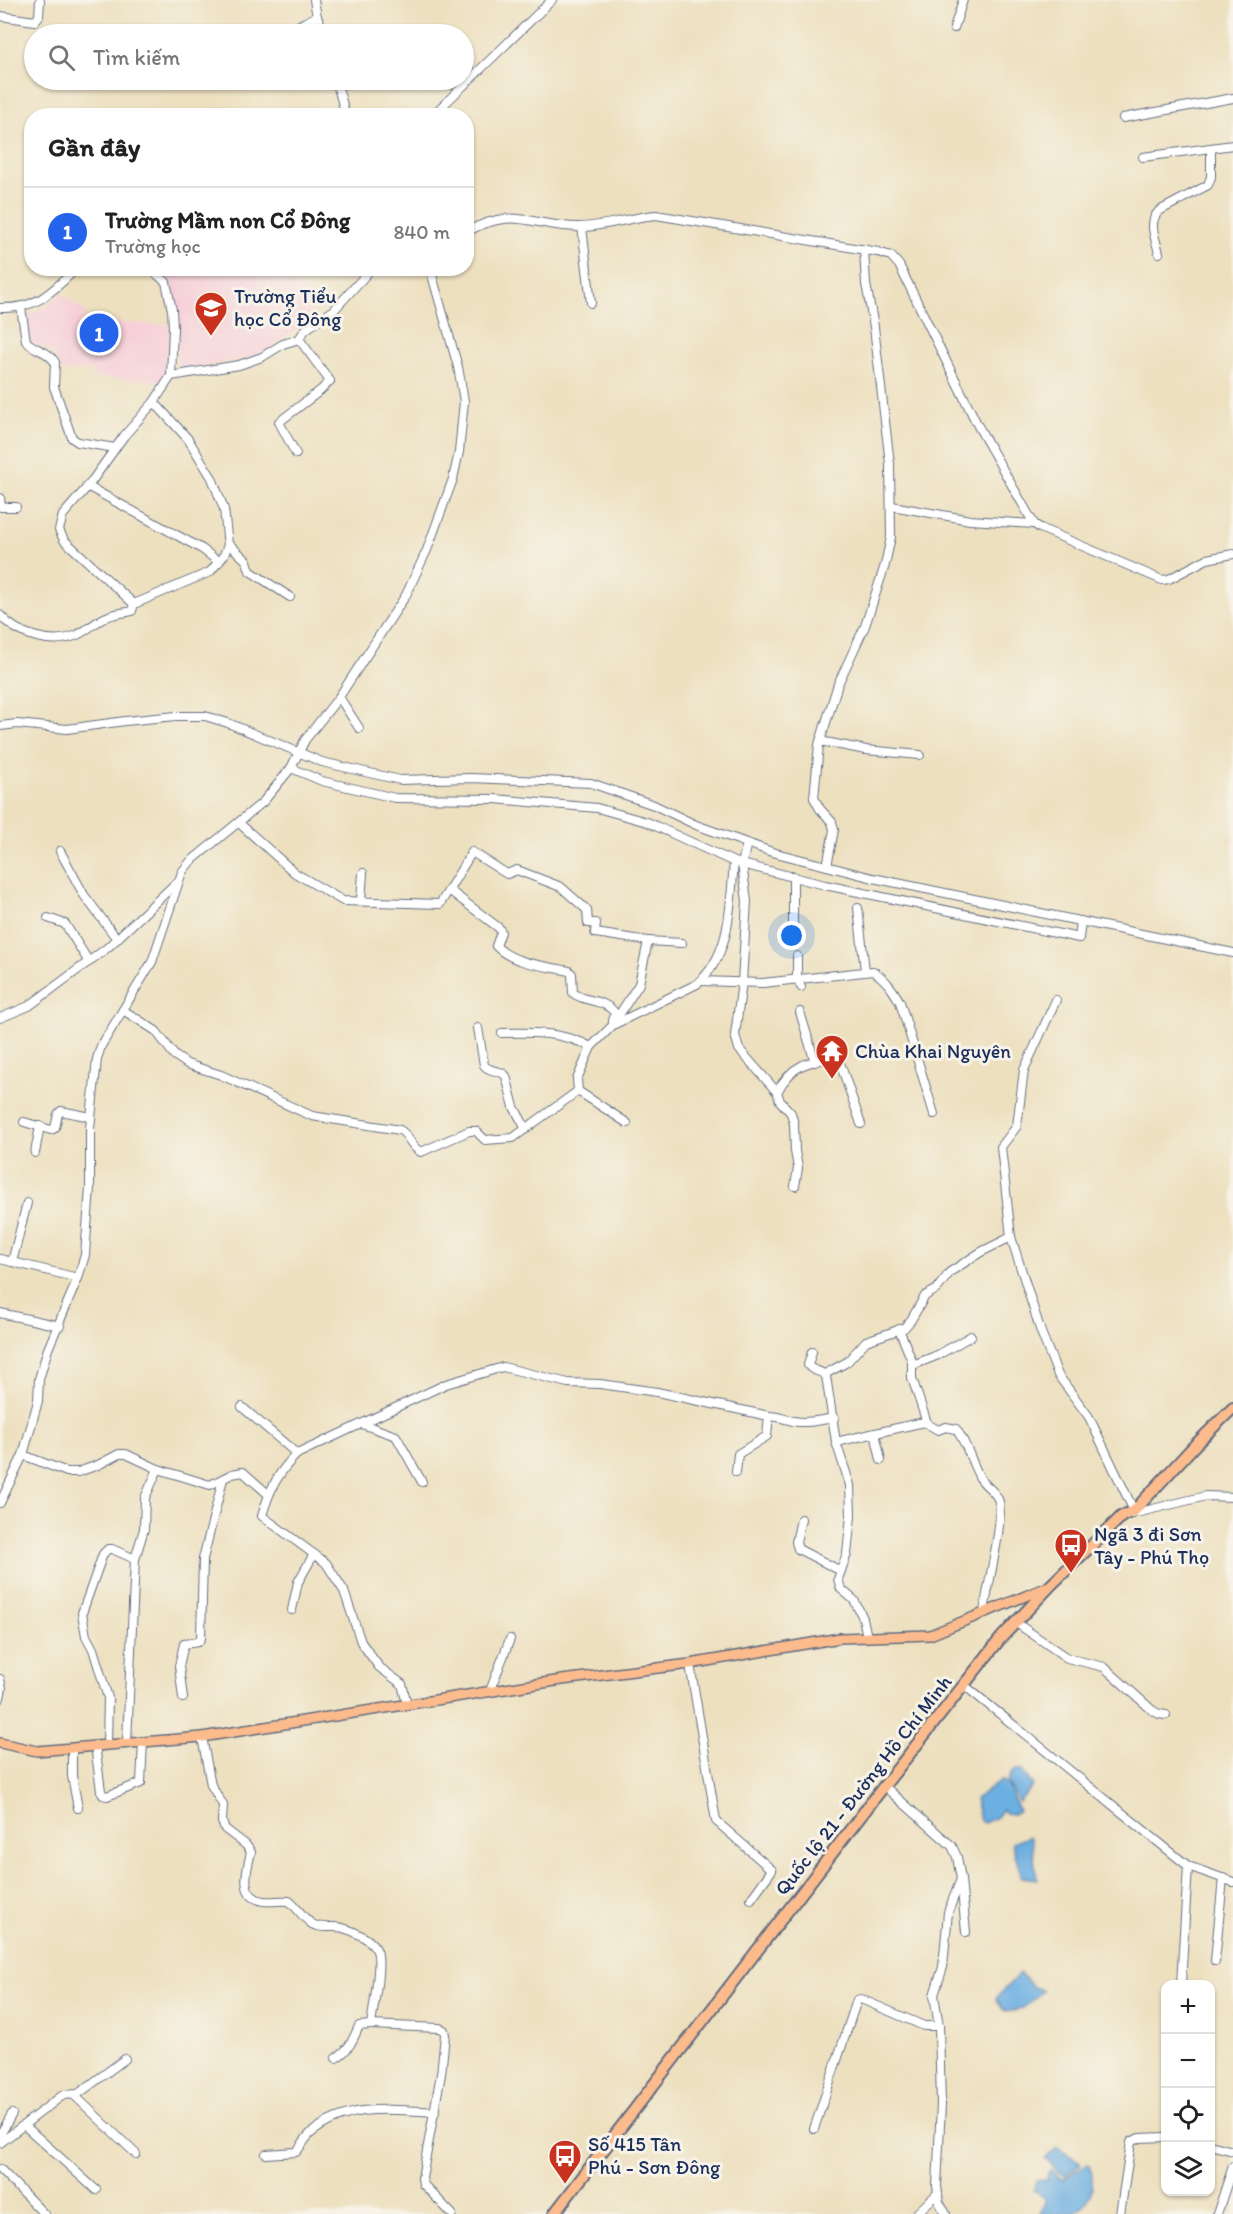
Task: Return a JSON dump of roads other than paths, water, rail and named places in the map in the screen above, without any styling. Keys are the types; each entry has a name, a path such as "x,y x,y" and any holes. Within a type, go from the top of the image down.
{"highway":[{"name":"Quốc lộ 21 - Đường Hồ Chí Minh","path":"554,2214 884,1786 1016,1622 1122,1516 1134,1511 1233,1408"}],"main road":[{"path":"0,1743 37,1751 202,1737 490,1691 690,1664 840,1638 930,1635 1051,1585"}],"street":[{"path":"0,16 35,21 39,16 40,0"},
{"path":"314,0 321,24"},
{"path":"474,75 552,0"},
{"path":"954,28 963,0"},
{"path":"302,24 317,17"},
{"path":"339,90 344,108"},
{"path":"440,108 459,90"},
{"path":"1123,118 1233,98"},
{"path":"1143,158 1233,146"},
{"path":"1159,253 1152,224 1153,218 1159,211 1208,185 1211,177 1211,148"},
{"path":"474,227 510,218 582,227 632,217 656,215 887,254 899,265 978,426 1034,524 1162,580 1169,579 1207,559 1233,554"},
{"path":"582,227 591,303"},
{"path":"827,866 834,830 832,822 815,802 814,795 820,741 838,684 865,626 885,565 891,537 892,506 884,403 866,284 864,249"},
{"path":"0,308 21,307 42,298 68,276"},
{"path":"134,604 61,535 59,530 63,516 154,402 171,376 172,310 165,282 158,276"},
{"path":"171,376 239,365 299,339 305,330 334,310 365,276"},
{"path":"0,1017 29,1006 117,939 178,881 190,862 270,795 295,760 305,740 339,697 406,595 427,550 453,479 459,452 464,401 458,367 432,276"},
{"path":"21,307 26,341 43,350 55,362 54,387 72,438 78,442 115,448"},
{"path":"296,454 279,422 330,381 299,339"},
{"path":"134,604 210,572 219,562 228,545 224,509 206,465 188,439 154,402"},
{"path":"87,486 202,549 219,562"},
{"path":"0,498 1,507 16,507"},
{"path":"892,506 970,520 1034,524"},
{"path":"228,545 247,561 250,571 290,597"},
{"path":"0,615 9,625 43,639 54,640 76,636 109,616 130,612 134,604"},
{"path":"339,697 359,728"},
{"path":"0,726 17,724 67,729 176,716 205,716 228,723 295,760 322,781 395,798 495,799 597,808 647,822 738,863 793,876 922,906 1079,938 1081,921"},
{"path":"820,741 866,750 920,755"},
{"path":"295,760 400,780 471,778 591,783 654,805 696,825 747,843 827,866 873,878 1233,953"},
{"path":"238,823 295,873 343,901 440,904 472,852 507,874 517,870 561,887 587,910 588,923 596,923 595,933 648,941 682,942"},
{"path":"701,981 721,950 726,936 738,863 747,843"},
{"path":"60,851 84,895 117,939"},
{"path":"738,863 747,901 742,982 735,1035 739,1050 777,1092 780,1101 791,1113 798,1168 795,1186"},
{"path":"362,901 363,873"},
{"path":"793,876 793,933"},
{"path":"0,1503 23,1455 38,1401 39,1379 48,1349 60,1326 85,1255 90,1188 91,1117 98,1053 152,962 178,881"},
{"path":"449,890 499,928 501,932 496,946 499,950 524,961 569,970 572,974 573,993 578,997 602,1002 611,1007 615,1013 612,1026"},
{"path":"858,908 865,971"},
{"path":"48,918 65,924 88,962"},
{"path":"578,1091 577,1079 591,1047 612,1026 639,984 648,941"},
{"path":"797,956 797,978 801,987"},
{"path":"612,1026 701,981 763,983 873,971 881,976 900,1002 934,1114"},
{"path":"1056,1000 1024,1070 1017,1126 1001,1146 1011,1237 1041,1332 1058,1375 1089,1417 1134,1511"},
{"path":"123,1010 156,1031 174,1055 184,1063 221,1075 312,1116 400,1130 407,1135 415,1149 421,1152 470,1131 476,1131 485,1140 513,1137 578,1091"},
{"path":"800,1012 815,1062"},
{"path":"478,1028 484,1065 506,1076 514,1107 526,1129"},
{"path":"502,1033 534,1032 556,1035 591,1047"},
{"path":"777,1092 784,1079 796,1067 838,1057 861,1124"},
{"path":"578,1091 627,1123"},
{"path":"24,1122 51,1130 55,1128 61,1111 91,1117"},
{"path":"35,1153 40,1126"},
{"path":"12,1262 27,1203"},
{"path":"825,1374 846,1362 866,1341 904,1328 925,1296 937,1289 950,1272 981,1252 1011,1237"},
{"path":"0,1259 78,1278"},
{"path":"0,1313 60,1326"},
{"path":"899,1329 913,1365 912,1378 927,1423 938,1430 946,1427 956,1429 964,1440 979,1476 995,1493 1001,1507 1001,1522 987,1586 984,1613"},
{"path":"913,1365 938,1355 971,1336"},
{"path":"812,1352 809,1366 825,1374"},
{"path":"407,1704 402,1684 379,1666 362,1642 344,1591 326,1563 262,1516 268,1494 283,1467 297,1454 446,1384 503,1367 568,1383 600,1384 657,1392 769,1416 777,1415 795,1422 813,1422 834,1418"},
{"path":"825,1374 834,1418 836,1442 850,1496 851,1516 847,1554 838,1579 841,1588 854,1600 863,1618 867,1637"},
{"path":"242,1407 297,1454"},
{"path":"736,1472 738,1454 767,1436 769,1416"},
{"path":"836,1442 927,1423"},
{"path":"362,1424 396,1436 422,1482"},
{"path":"875,1433 881,1460"},
{"path":"23,1455 67,1472 78,1472 98,1466 119,1454 132,1455 158,1469 210,1485 232,1474 243,1472 268,1494"},
{"path":"128,1742 135,1559 144,1529 145,1498 158,1469"},
{"path":"183,1698 179,1666 184,1644 198,1642 201,1638 203,1559 223,1479"},
{"path":"1122,1516 1206,1496 1233,1497"},
{"path":"801,1519 796,1542 798,1549 841,1571"},
{"path":"107,1744 108,1698 93,1649 86,1636 82,1613 103,1554 108,1549 112,1549 135,1559"},
{"path":"292,1610 298,1582 314,1554"},
{"path":"1016,1622 1067,1658 1104,1667 1152,1710 1166,1715"},
{"path":"490,1691 510,1639"},
{"path":"690,1664 716,1821 772,1870 751,1899"},
{"path":"0,1679 2,1688 0,1698"},
{"path":"964,1685 1188,1866 1233,1882"},
{"path":"202,1737 211,1785 223,1805 222,1821 225,1829 246,1845 250,1852 244,1877 252,1894 266,1901 289,1901 313,1925 321,1928 341,1928 361,1936 377,1951 377,1974 371,2025"},
{"path":"95,1745 101,1791 107,1796 141,1783 143,1741"},
{"path":"72,1748 72,1776 78,1808"},
{"path":"884,1786 952,1845 961,1879 966,1932"},
{"path":"1181,1980 1188,1866"},
{"path":"1215,1961 1223,1878"},
{"path":"946,2214 938,2193 941,2104 939,2026 934,1995 943,1967 948,1912 961,1879"},
{"path":"814,2129 856,2000 861,1999 924,2026 939,2026"},
{"path":"336,2058 345,2053 360,2025 444,2030 443,2060 422,2178 423,2184 452,2214"},
{"path":"0,2143 63,2095 74,2095 125,2059"},
{"path":"74,2095 136,2154"},
{"path":"266,2154 296,2152 314,2131 361,2110 435,2112"},
{"path":"0,2135 12,2114"},
{"path":"24,2126 96,2190"},
{"path":"1120,2214 1131,2142 1139,2138 1161,2137"},
{"path":"1215,2146 1233,2151"},
{"path":"1217,2214 1233,2166"},
{"path":"0,2169 44,2214"},
{"path":"916,2214 938,2193"}],"water":[{"path":"1016,1770 1021,1770 1033,1785 1019,1802 1007,1782"},
{"path":"1002,1780 1009,1788 1019,1811 1009,1814 1003,1809 997,1817 984,1823 980,1821 975,1799"},
{"path":"1031,1838 1037,1879 1022,1877 1012,1843"},
{"path":"1020,1973 1033,1987 1043,1990 1020,2009 1003,2010 996,1998"},
{"path":"1057,2148 1080,2162 1080,2165 1064,2176 1045,2159"},
{"path":"1087,2164 1090,2165 1092,2186 1085,2204 1073,2213 1040,2214 1046,2199 1034,2190 1036,2180 1047,2180 1048,2173 1052,2170 1064,2179"}],"place":[{"name":"Trường Mầm non Cổ Đông","path":"99,333"},
{"name":"Trường Tiểu học Cổ Đông","path":"211,337"},
{"name":"Chùa Khai Nguyên","path":"832,1080"},
{"name":"Ngã 3 đi Sơn Tây - Phú Thọ","path":"1071,1574"},
{"name":"Số 415 Tân Phú - Sơn Đông","path":"565,2185"}]}
